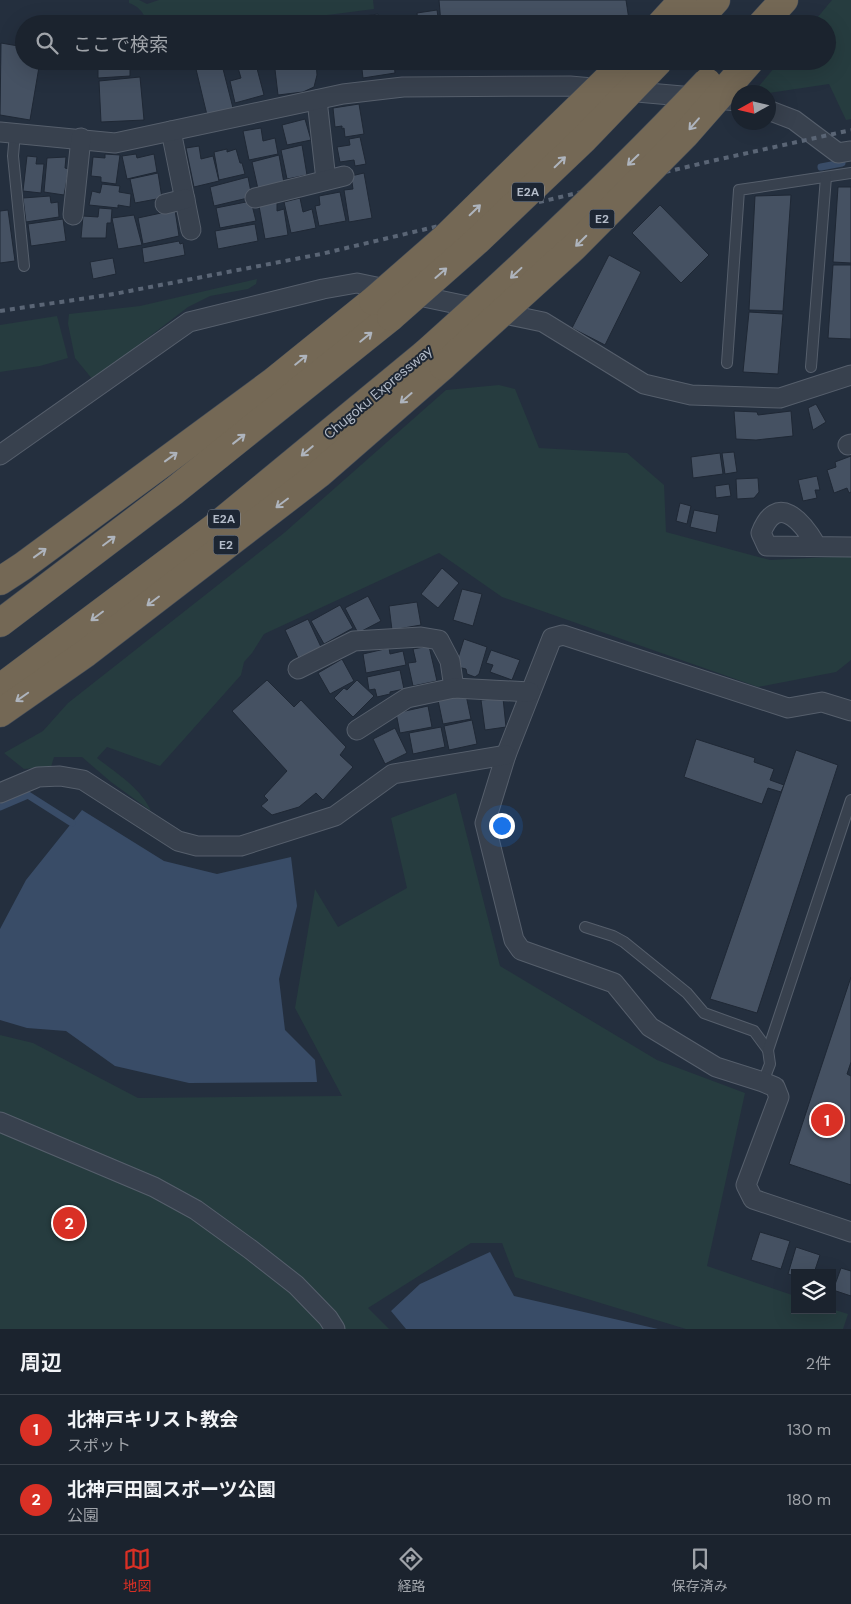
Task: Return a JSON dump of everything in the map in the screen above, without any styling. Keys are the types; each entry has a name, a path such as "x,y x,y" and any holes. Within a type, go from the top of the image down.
{"highway":[{"path":"669,15 683,0"},
{"path":"702,15 716,0"},
{"path":"770,15 784,0"},
{"path":"791,15 804,0"},
{"path":"0,581 274,381 382,309 446,238 617,70"},
{"name":"E2A","path":"0,623 174,491 382,309 477,241 577,146 650,70"},
{"name":"Chugoku Expressway","path":"0,688 215,527 434,359 516,273 651,142 719,70"},
{"name":"E2","path":"0,712 86,653 319,474 434,359 573,248 685,135 742,70"}],"street":[{"path":"8,133 80,138 115,143 344,94 403,87 570,86 731,100"},
{"path":"255,198 335,178 316,100"},
{"path":"776,113 794,120 838,153 851,151"},
{"path":"171,131 191,230"},
{"path":"73,215 80,138"},
{"path":"165,204 185,199"},
{"path":"0,455 189,322 323,289 357,283 543,322 644,384 691,395 780,398 851,375"},
{"path":"816,546 851,547"},
{"path":"851,711 822,702 788,708 564,635 552,638 506,755 485,823 514,940 521,950 614,983 650,1027 716,1067 775,1087 779,1097 746,1185 753,1199 851,1232"},
{"path":"298,669 354,642 420,637 439,640 450,662 454,688"},
{"path":"357,730 406,698 454,688 530,692"},
{"path":"0,793 38,777 60,776 83,780 178,840 197,846 241,846 335,816 393,774 506,755"},
{"path":"0,1122 154,1187 196,1210 296,1285 328,1318 335,1329"}],"lane":[{"path":"8,133 24,266"},
{"path":"727,363 739,190 851,173"},
{"path":"811,367 826,176"},
{"path":"764,1082 770,1064 768,1050 851,800"},
{"path":"585,927 613,936 624,942 687,993 704,1013 754,1031 768,1050"}],"green space":[{"path":"129,0 139,0 147,4 159,0 373,0 374,9 327,15 144,15 139,9 129,3"},
{"path":"832,0 851,0 851,119 846,120 829,84 776,92 776,85 760,85 772,70 836,70 836,15 820,15"},
{"path":"257,279 256,284 248,289 210,296 188,307 93,380 75,358 68,324 69,314 140,306"},
{"path":"57,316 68,358 40,366 0,372 0,325"},
{"path":"499,385 515,389 539,448 627,453 664,485 666,532 770,560 851,556 851,660 836,672 758,687 502,597 439,553 264,634 244,662 241,675 160,766 107,747 97,758 135,788 151,811 111,782 82,757 54,757 51,767 24,769 4,753 43,731 68,703 284,533 446,390"},
{"path":"456,793 500,966 657,1060 745,1093 707,1266 791,1295 791,1314 836,1314 836,1310 848,1314 843,1329 686,1329 515,1277 502,1243 471,1243 368,1308 389,1329 0,1329 0,1035 33,1043 138,1098 342,1096 295,1008 315,889 338,927 407,888 391,818"}],"water":[{"path":"82,810 164,861 217,874 291,857 297,906 279,979 285,1030 315,1060 317,1082 189,1083 115,1066 66,1031 27,1028 0,1020 0,929 26,880"},
{"path":"490,1252 514,1296 658,1329 406,1329 391,1311 420,1284"}],"building":[{"path":"439,0 626,0 628,15 440,15"},
{"path":"437,10 438,15 417,15 417,13"},
{"path":"1,43 15,45 15,70 38,70 30,120 0,115"},
{"path":"98,70 130,70 130,76 98,78"},
{"path":"196,70 223,70 233,108 207,115"},
{"path":"239,70 257,70 264,95 235,103 230,81 241,78"},
{"path":"275,70 317,70 314,87 303,92 278,95"},
{"path":"362,70 395,70 395,73 363,78"},
{"path":"140,77 144,120 101,122 99,81"},
{"path":"359,104 364,134 345,137 342,126 335,127 333,108"},
{"path":"305,119 311,140 287,145 282,125"},
{"path":"261,128 263,141 275,138 278,154 249,160 243,131"},
{"path":"360,137 366,164 355,166 354,160 340,162 337,147 350,145 349,139"},
{"path":"302,145 307,175 287,179 281,150"},
{"path":"199,146 201,159 213,156 219,181 194,187 186,148"},
{"path":"227,149 227,152 236,149 245,174 219,180 214,152"},
{"path":"105,154 120,155 116,184 101,182 101,177 91,176 93,157 105,158"},
{"path":"136,154 137,158 154,154 157,172 127,179 122,156"},
{"path":"279,155 284,183 258,189 252,162"},
{"path":"27,156 37,157 36,164 44,164 41,193 23,191"},
{"path":"66,157 65,168 69,169 64,195 44,192 47,158"},
{"path":"158,173 162,198 135,203 130,179"},
{"path":"364,173 372,218 349,222 344,190 353,189 351,176"},
{"path":"248,177 252,197 214,206 210,187"},
{"path":"102,184 120,186 119,192 131,194 130,207 118,205 118,208 89,205 92,191 100,193"},
{"path":"838,187 851,187 851,263 833,262"},
{"path":"340,192 346,221 319,226 315,206 320,205 319,196"},
{"path":"791,195 783,311 749,310 755,196"},
{"path":"50,196 51,203 58,202 59,217 26,222 23,198"},
{"path":"300,198 303,212 312,209 316,228 291,233 284,202"},
{"path":"251,201 256,221 220,228 216,208"},
{"path":"277,202 277,211 284,209 288,235 265,239 259,206"},
{"path":"660,205 709,255 681,283 632,233"},
{"path":"99,208 112,209 111,223 107,223 106,238 81,238 83,216 98,217"},
{"path":"8,210 15,261 0,263 0,211"},
{"path":"175,210 179,236 143,244 138,218"},
{"path":"134,215 142,245 118,249 112,218"},
{"path":"63,219 66,241 31,246 28,224"},
{"path":"255,224 258,241 218,249 215,231"},
{"path":"179,241 180,244 183,243 185,255 144,263 142,248"},
{"path":"609,255 641,272 605,345 572,328"},
{"path":"113,258 116,274 93,279 90,262"},
{"path":"833,265 851,265 851,339 828,338"},
{"path":"749,312 783,314 778,374 743,372"},
{"path":"816,404 826,422 813,430 808,408"},
{"path":"734,411 757,412 758,415 791,411 793,436 756,440 736,439"},
{"path":"734,452 737,472 725,474 722,453"},
{"path":"720,453 723,474 693,478 691,457"},
{"path":"851,456 851,492 849,493 847,488 834,493 827,470 836,467 835,462"},
{"path":"817,476 820,490 815,490 817,498 803,501 798,480"},
{"path":"758,478 759,492 754,498 737,499 736,479"},
{"path":"729,484 731,496 716,498 715,486"},
{"path":"680,503 691,506 687,524 676,521"},
{"path":"694,510 719,515 716,533 690,527"},
{"path":"442,568 459,583 438,608 421,594"},
{"path":"462,589 482,594 473,626 453,620"},
{"path":"368,596 381,621 358,633 345,608"},
{"path":"417,602 421,625 392,630 389,606"},
{"path":"340,605 353,628 324,644 311,621"},
{"path":"308,619 321,647 298,658 285,630"},
{"path":"464,639 487,647 479,674 475,677 467,674 466,669 458,667 460,662 457,661"},
{"path":"429,646 437,681 413,686 408,663 416,662 413,649"},
{"path":"389,648 390,654 403,651 406,665 366,673 363,654"},
{"path":"491,650 520,660 512,680 490,672 493,665 486,663"},
{"path":"342,659 354,681 330,694 318,673"},
{"path":"400,670 404,689 377,697 375,689 369,690 367,677"},
{"path":"267,680 294,707 301,700 346,747 340,755 353,767 323,800 316,793 299,807 272,815 261,806 268,800 264,796 287,771 232,711"},
{"path":"357,680 374,696 353,717 334,698 344,688 347,690"},
{"path":"466,695 471,719 443,724 438,700"},
{"path":"503,698 506,727 485,730 481,700"},
{"path":"428,706 432,727 400,733 396,713"},
{"path":"472,720 477,744 449,750 444,726"},
{"path":"441,727 445,747 413,754 409,733"},
{"path":"395,728 407,753 385,764 373,739"},
{"path":"696,739 755,758 754,762 774,769 770,780 784,785 781,792 768,788 762,804 684,777"},
{"path":"796,750 838,765 757,1013 710,999"},
{"path":"851,977 851,1062 847,1074 851,1076 851,1185 789,1164"},
{"path":"760,1232 790,1241 781,1269 751,1260"},
{"path":"796,1247 820,1255 815,1269 791,1269 791,1275 788,1274"},
{"path":"841,1268 851,1271 851,1296 836,1291 836,1282"}],"waterway":[{"path":"821,167 842,163"},
{"path":"0,807 28,795 72,823"}],"railway":[{"path":"0,311 114,294 321,254 716,160 851,130"}],"place":[{"name":"北神戸キリスト教会","path":"827,1120"},
{"name":"北神戸田園スポーツ公園","path":"69,1223"}]}
